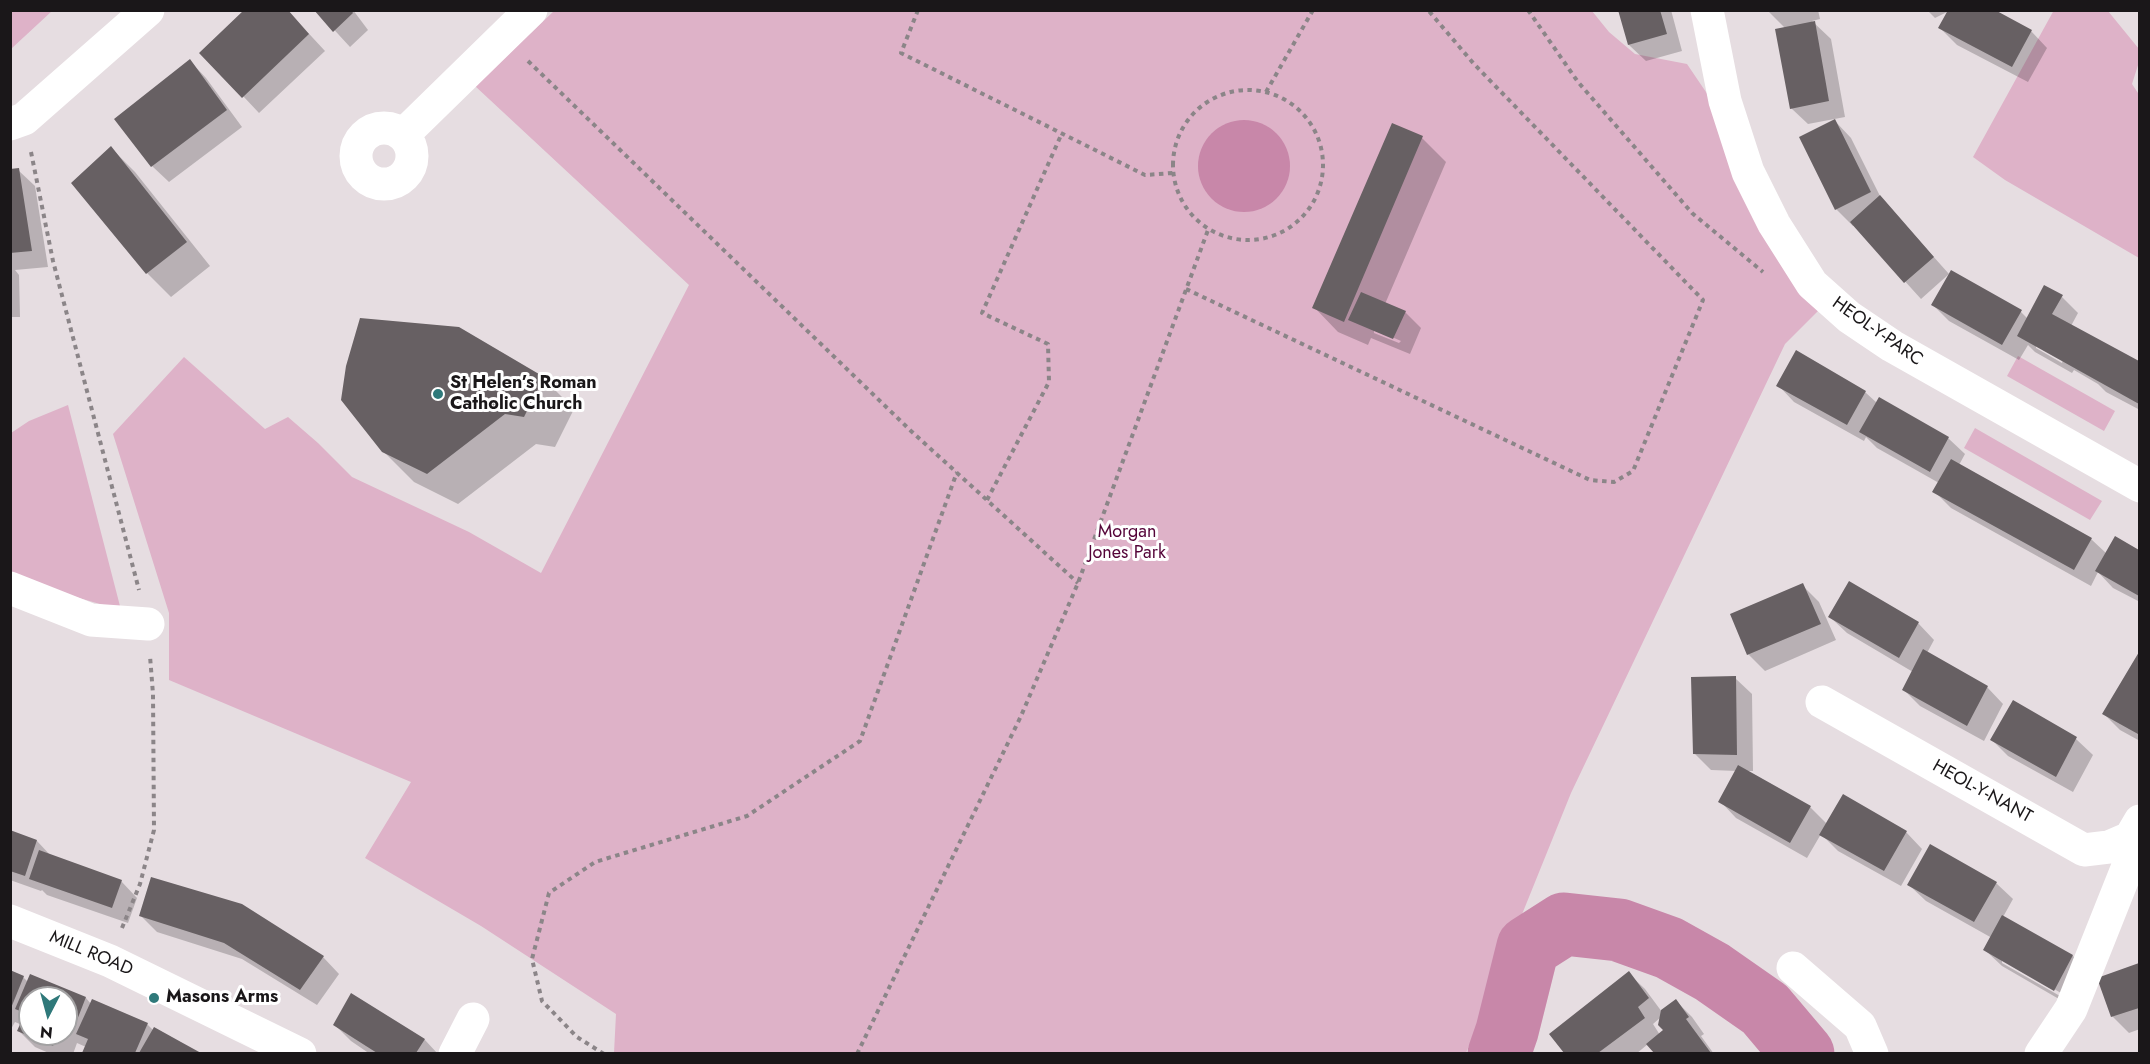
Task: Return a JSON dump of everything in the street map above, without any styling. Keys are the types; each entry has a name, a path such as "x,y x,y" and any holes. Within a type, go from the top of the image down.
{"street":[{"path":"17,121 148,10"},
{"path":"403,135 531,10"},
{"name":"HEOL-Y-PARC","path":"1707,10 1725,101 1748,172 1774,224 1812,284 1849,317 1892,346 2139,486"},
{"path":"10,588 91,620 148,624"},
{"name":"HEOL-Y-NANT","path":"1822,702 2084,850 2109,847 2134,829"},
{"path":"2041,1053 2071,1010 2130,861 2134,829"},
{"name":"MILL ROAD","path":"10,921 110,961 300,1053"},
{"path":"1792,968 1860,1026 1872,1053"},
{"path":"455,1053 473,1019"}],"path":[{"path":"918,10 901,53 1145,175 1173,173"},
{"path":"1266,92 1313,10"},
{"path":"1186,289 1590,480 1614,482 1633,471 1704,300 1482,72 1428,10"},
{"path":"1528,10 1578,82 1692,213 1760,272 1812,284"},
{"path":"504,37 903,423 1078,583"},
{"path":"1237,90 1266,92 1299,109 1318,134 1324,158 1321,187 1302,219 1280,234 1246,241 1221,236 1208,230 1179,197 1173,173 1175,147 1184,126 1204,105 1237,90"},
{"path":"17,121 148,624 153,694 154,830 140,884 110,961"},
{"path":"987,500 1049,382 1048,344 982,313 1062,133"},
{"path":"856,1053 1021,716 1078,583 1208,230"},
{"path":"604,1053 577,1037 542,1001 532,959 549,893 595,862 747,816 860,741 957,472"}],"green space":[{"path":"11,10 52,10 52,11 11,49"},
{"path":"2054,10 2108,11 2139,49 2139,62 2132,84 2140,96 2139,258 2005,180 1973,157"},
{"name":"Morgan Jones Park","path":"554,11 1592,11 1609,32 1635,54 1687,64 1708,95 1819,310 1785,344 1571,793 1466,1053 614,1053 616,1014 481,926 365,858 411,782 169,680 169,613 113,434 184,357 265,429 288,417 352,477 469,532 541,573 689,285 475,86"},
{"path":"2018,356 2115,411 2104,431 2007,376"},
{"path":"68,405 121,610 37,586 11,574 11,433 29,421"},
{"path":"1975,428 2102,501 2090,520 1964,448"}],"shaded area":[{"path":"1244,120 1262,123 1277,133 1287,148 1290,166 1287,184 1277,199 1262,209 1244,212 1226,209 1211,199 1201,184 1198,166 1201,148 1211,133 1226,123"}],"building":[{"path":"244,10 288,10 309,34 242,98 199,53"},
{"path":"314,10 351,10 353,13 333,32"},
{"path":"1618,10 1660,10 1667,34 1628,45"},
{"path":"1948,10 1995,10 2032,30 2012,67 1938,28"},
{"path":"1815,21 1829,101 1790,109 1775,29"},
{"path":"190,59 227,110 151,167 114,119"},
{"path":"1835,119 1871,192 1835,210 1799,137"},
{"path":"1392,123 1423,136 1344,322 1312,308"},
{"path":"111,146 187,242 146,274 71,183"},
{"path":"19,168 32,251 10,253 10,169"},
{"path":"1880,195 1934,257 1904,283 1850,222"},
{"path":"1951,270 2022,310 2002,345 1931,305"},
{"path":"2044,285 2063,295 2052,314 2139,361 2139,404 2017,336"},
{"path":"1361,292 1406,311 1393,339 1348,320"},
{"name":"St Helen’s Roman Catholic Church","path":"360,318 459,327 544,377 524,417 505,414 427,474 382,452 341,400 346,366"},
{"path":"1796,350 1866,391 1847,425 1776,386"},
{"path":"1879,397 1949,437 1930,472 1859,432"},
{"path":"1951,459 2092,538 2074,570 1932,492"},
{"path":"2115,536 2139,550 2139,596 2095,571"},
{"path":"1849,581 1919,622 1899,658 1828,617"},
{"path":"1803,583 1821,624 1747,655 1730,614"},
{"path":"1923,649 1988,686 1967,726 1902,690"},
{"path":"2139,652 2139,731 2138,734 2102,714"},
{"path":"1736,676 1737,755 1693,754 1691,677"},
{"path":"2013,700 2077,737 2056,777 1990,740"},
{"path":"1738,765 1811,806 1790,843 1718,802"},
{"path":"1843,794 1907,831 1884,871 1819,835"},
{"path":"10,830 37,840 25,876 10,871"},
{"path":"1930,844 1997,882 1974,922 1907,885"},
{"path":"39,850 122,880 112,908 29,879"},
{"path":"151,877 242,904 324,956 300,990 224,943 139,916"},
{"path":"2002,915 2073,955 2054,991 1983,950"},
{"path":"2139,963 2139,1008 2111,1017 2097,978"},
{"path":"10,970 24,976 10,1008"},
{"path":"1629,971 1649,998 1638,1007 1645,1018 1598,1053 1564,1053 1549,1034"},
{"path":"30,974 59,986 25,986"},
{"path":"351,993 425,1039 416,1053 377,1053 333,1025"},
{"path":"78,994 86,997 78,1018"},
{"path":"92,999 148,1023 135,1053 82,1053 88,1039 78,1035 78,1030"},
{"path":"1676,999 1689,1017 1686,1019 1711,1053 1654,1053 1646,1044 1663,1030 1658,1025 1661,1010"},
{"path":"154,1027 181,1042 201,1053 139,1053"}],"waterway":[{"path":"1499,1054 1528,947 1564,924 1619,930 1669,948 1712,972 1765,1009 1803,1054"}],"place":[{"name":"St Helen’s Roman Catholic Church","path":"438,394"},
{"name":"Masons Arms","path":"154,998"}]}
